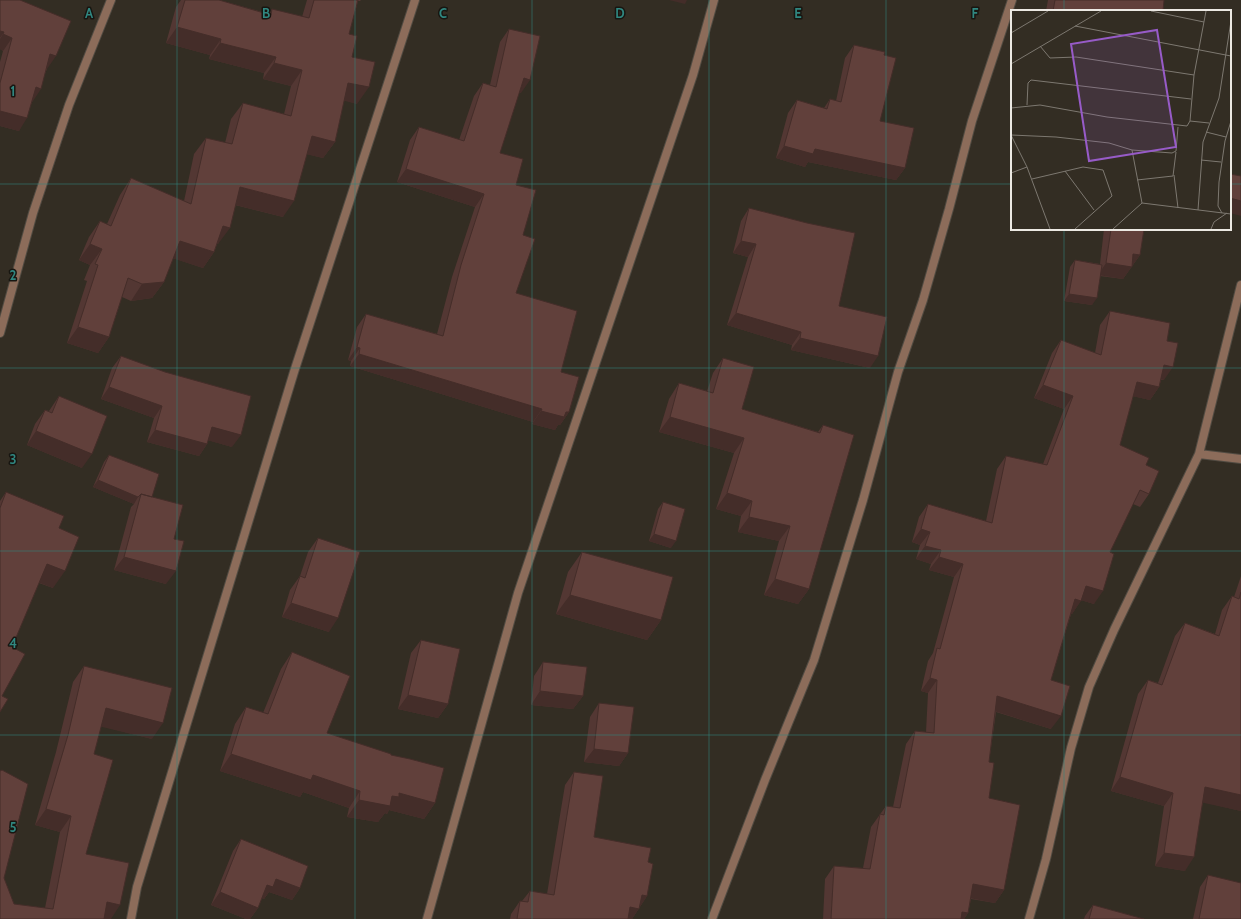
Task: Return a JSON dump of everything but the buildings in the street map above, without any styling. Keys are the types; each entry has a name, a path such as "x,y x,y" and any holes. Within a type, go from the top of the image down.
{"street":[{"path":"0,333 32,213 69,105 111,0"},
{"path":"131,919 137,887 294,372 415,0"},
{"path":"427,919 518,593 693,75 714,0"},
{"path":"712,919 765,780 814,660 863,500 898,372 922,300 949,209 972,121 1012,0"},
{"path":"1029,919 1046,859 1071,748 1089,687 1114,630 1199,454 1241,285"},
{"path":"1199,454 1241,459"}]}
